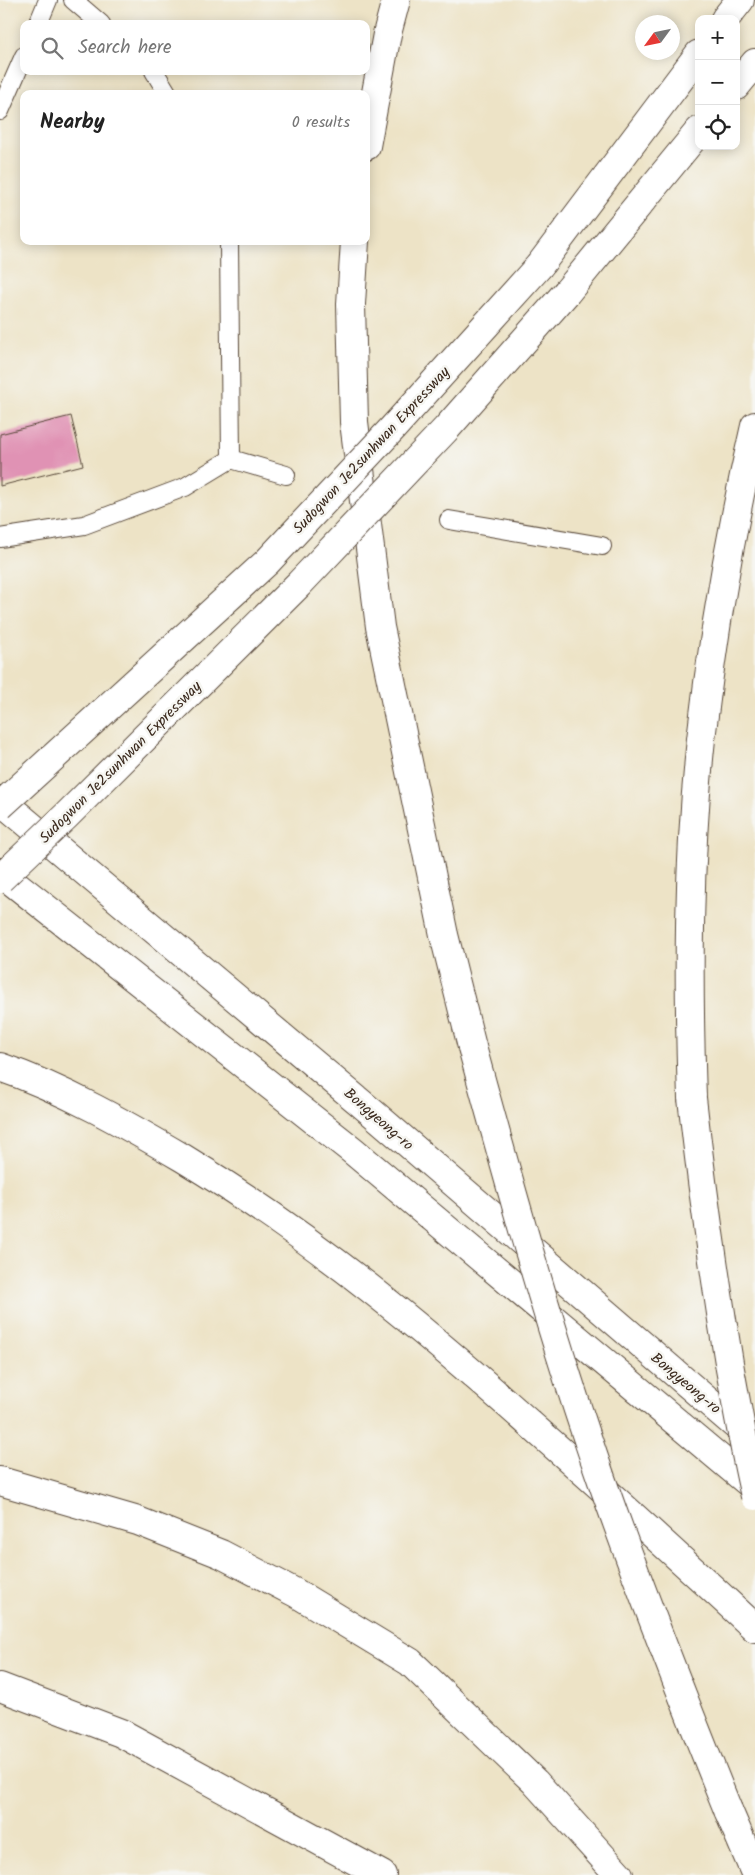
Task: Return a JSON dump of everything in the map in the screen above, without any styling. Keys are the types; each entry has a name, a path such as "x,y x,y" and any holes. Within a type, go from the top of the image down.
{"main road":[{"path":"370,125 387,34 396,0"},
{"path":"728,15 740,0"},
{"name":"Sudogwon Je2sunhwan Expressway","path":"0,806 267,562 392,430 540,265 695,59"},
{"path":"740,81 755,63"},
{"name":"Sudogwon Je2sunhwan Expressway","path":"0,879 300,584 446,429 567,292 695,137"},
{"path":"355,245 351,304 354,422 380,627 444,935 472,1047 531,1259 602,1480 636,1577 728,1810 755,1873"},
{"path":"755,426 714,639 701,741 694,832 690,930 692,1098 702,1189 719,1305 742,1438 755,1496"},
{"name":"Bongyeong-ro","path":"0,800 375,1115 755,1442"},
{"path":"0,872 352,1150 755,1488"},
{"path":"0,1067 68,1095 145,1136 230,1187 327,1254 459,1360 639,1520 755,1628"},
{"path":"0,1482 138,1521 221,1554 296,1593 410,1662 535,1782 619,1875"},
{"path":"0,1687 121,1733 382,1875"}],"lane":[{"path":"40,20 48,0"},
{"path":"73,0 96,20"},
{"path":"0,111 20,65"},
{"path":"156,75 166,90"},
{"path":"229,245 231,459"},
{"path":"0,538 84,525 184,487 231,459 286,475"},
{"path":"449,520 602,546"}],"building":[{"path":"71,416 83,465 0,486 0,434"}]}
